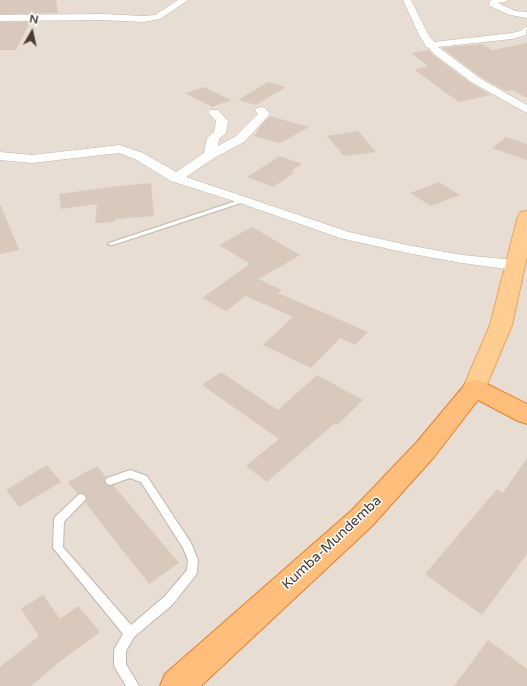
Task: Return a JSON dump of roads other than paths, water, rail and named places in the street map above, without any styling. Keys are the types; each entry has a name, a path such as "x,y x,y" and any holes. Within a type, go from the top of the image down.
{"highway":[{"path":"475,388 527,416"},
{"name":"Kumba-Mundemba","path":"177,686 362,518 425,450 475,388"}],"main road":[{"path":"475,388 500,325 527,216"}],"street":[{"path":"0,18 102,17 144,19 157,16 184,0"},
{"path":"407,0 430,45 437,52 477,82 527,110"},
{"path":"502,0 494,1 493,4 513,13 527,15"},
{"path":"430,45 512,36 522,33 527,29"},
{"path":"176,178 210,155 240,139 264,114 261,110"},
{"path":"210,155 213,138 220,133 222,121 214,112"},
{"path":"0,156 32,159 120,149 139,156 176,178 245,200 345,236 407,250 462,259 516,265"}],"lane":[{"path":"111,244 245,200"},
{"path":"110,481 130,474 144,478 187,546 193,560 192,572 168,601 130,633 120,650 120,666 133,686"},
{"path":"81,498 59,520 58,548 130,633"}]}
